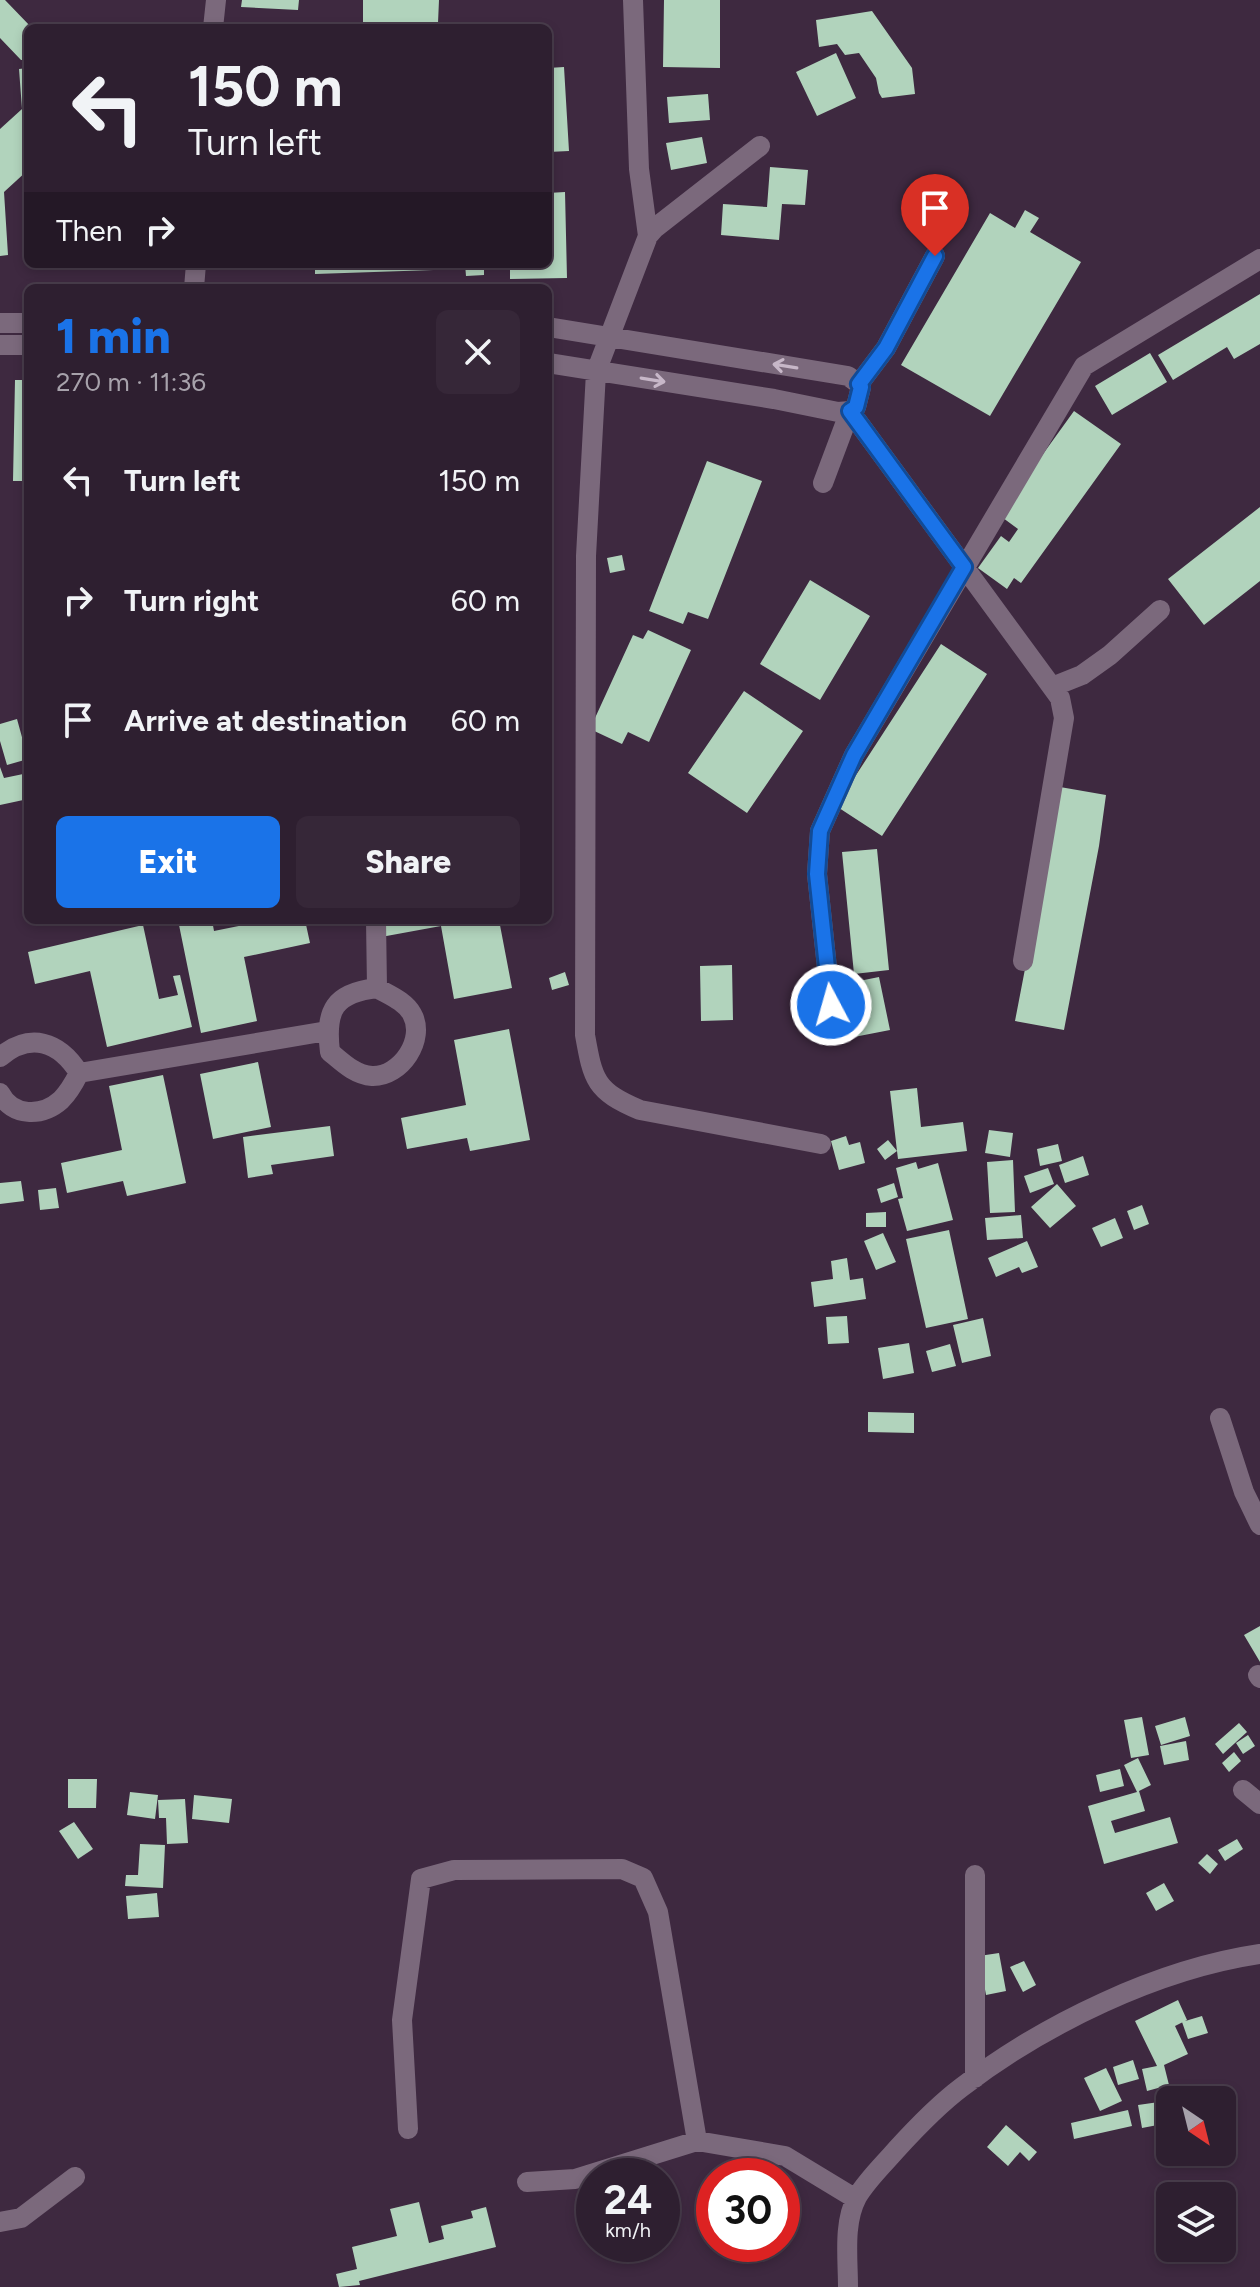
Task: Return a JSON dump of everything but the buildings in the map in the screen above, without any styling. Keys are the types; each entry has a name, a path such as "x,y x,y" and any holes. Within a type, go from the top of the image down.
{"street":[{"path":"213,24 216,0"},
{"path":"633,0 639,169 648,236"},
{"path":"760,146 648,236 596,372 586,556 585,1035 590,1064 597,1081 616,1100 640,1110 821,1144"},
{"path":"859,384 886,348 935,256"},
{"path":"831,1005 817,874 820,831 854,755 1084,366 1260,259"},
{"path":"0,323 24,323"},
{"path":"552,328 848,376 861,387 856,407 838,412 552,364"},
{"path":"0,345 24,345"},
{"path":"850,411 1060,698 1064,718 1023,961"},
{"path":"823,483 850,411"},
{"path":"1052,687 1082,675 1110,655 1160,610"},
{"path":"376,924 377,988"},
{"path":"377,988 399,1000 412,1014 417,1035 412,1049 398,1066 386,1074 371,1076 347,1067 330,1052 327,1031 335,1006 353,991 377,988"},
{"path":"79,1073 327,1031"},
{"path":"0,1057 12,1047 27,1042 48,1045 62,1051 79,1073"},
{"path":"0,1093 13,1108 23,1113 44,1110 59,1102 71,1089 79,1073"},
{"path":"1220,1418 1244,1492 1260,1525"},
{"path":"1243,1790 1260,1804"},
{"path":"408,2129 402,2020 421,1879 454,1870 622,1869 643,1878 658,1912 697,2141"},
{"path":"975,1875 975,2078"},
{"path":"850,2284 847,2248 856,2199 867,2182 912,2133 960,2088 1024,2045 1095,2007 1160,1980 1222,1960 1260,1954"},
{"path":"527,2182 575,2179 697,2141 785,2156 856,2199"},
{"path":"0,2222 21,2218 75,2177"}],"route":[{"path":"831,1005 817,874 820,831 854,755 964,567 850,411 856,407 859,384 886,348 935,256"}]}
